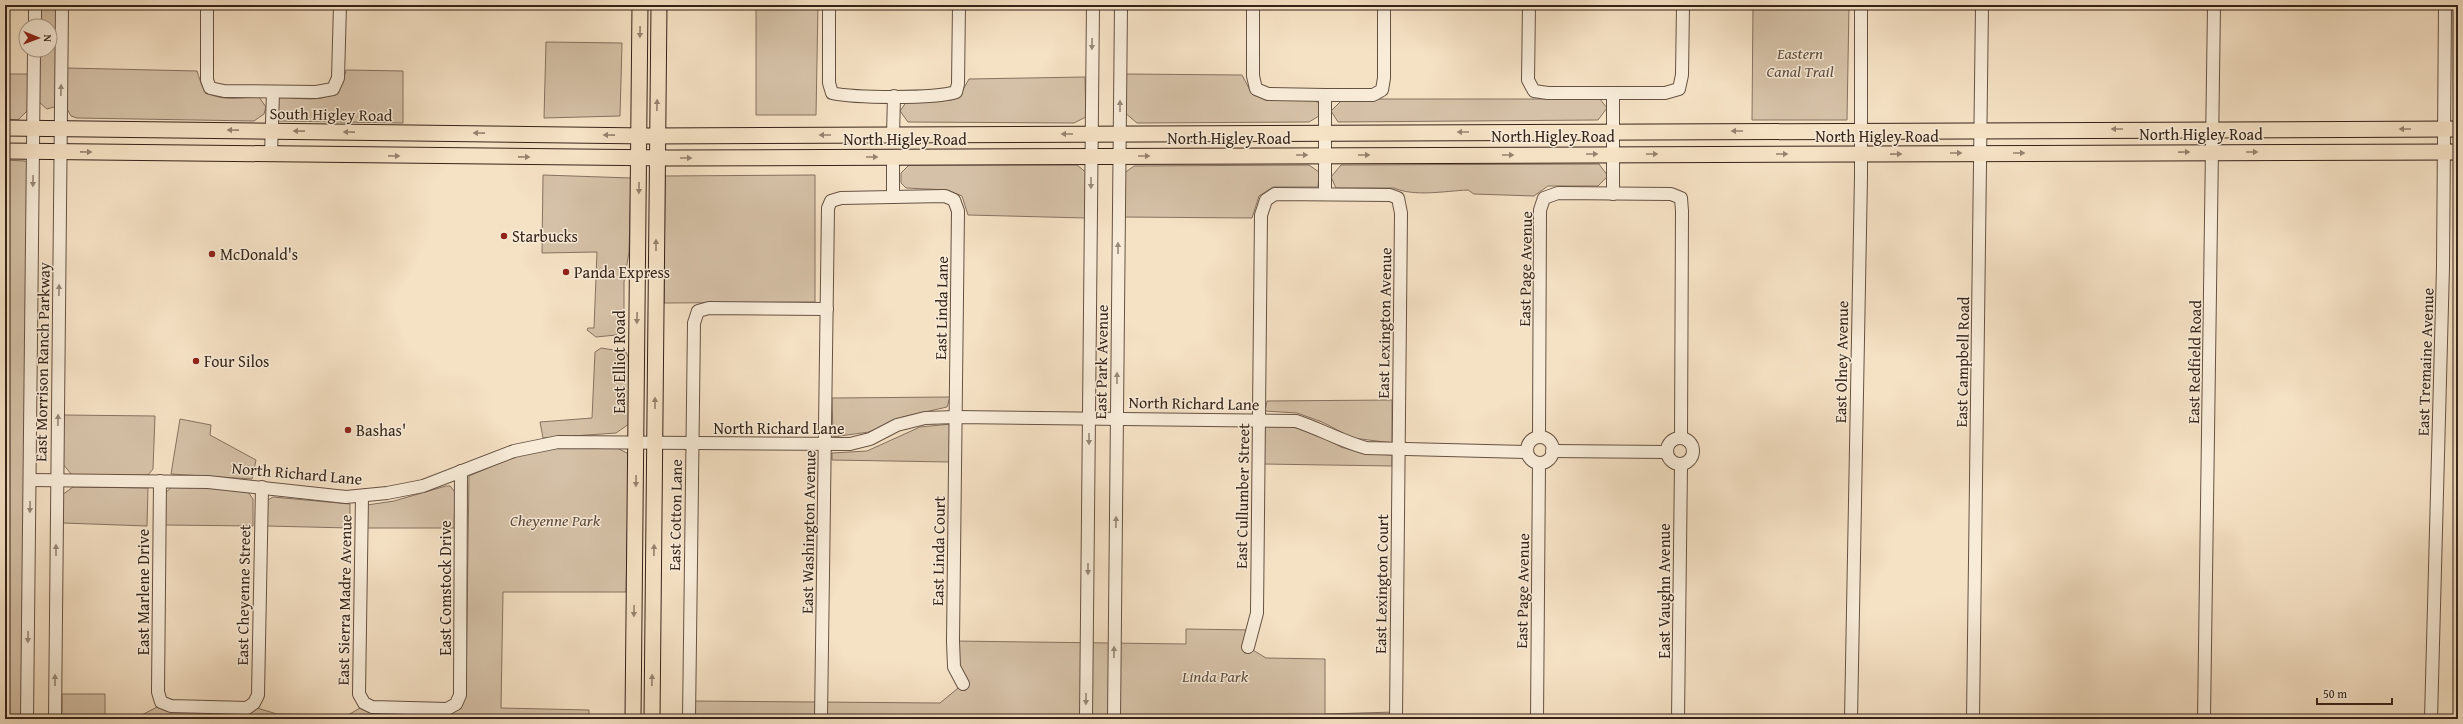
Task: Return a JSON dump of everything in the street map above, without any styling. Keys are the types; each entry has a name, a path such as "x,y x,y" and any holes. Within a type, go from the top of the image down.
{"main road":[{"name":"East Elliot Road","path":"640,5 639,135 648,158 655,442 652,719"},
{"name":"East Elliot Road","path":"633,719 636,442 648,158 657,135 658,5"},
{"name":"South Higley Road","path":"5,128 657,135"},
{"name":"North Higley Road","path":"657,135 2451,129"},
{"path":"5,151 648,158"},
{"name":"North Higley Road","path":"648,158 2451,152"}],"street":[{"path":"35,5 35,18"},
{"name":"East Morrison Ranch Parkway","path":"55,719 62,5"},
{"path":"207,5 207,80 210,88 224,91 273,92 325,92 333,89 338,78 340,67 340,5"},
{"path":"829,5 829,84 832,92 842,95 894,96 946,95 956,92 958,84 959,5"},
{"name":"East Park Avenue","path":"1086,719 1093,5"},
{"name":"East Park Avenue","path":"1114,719 1121,5"},
{"path":"1253,5 1253,76 1256,89 1268,94 1325,95 1373,94 1382,90 1384,78 1384,5"},
{"path":"1529,5 1528,80 1534,91 1548,93 1665,93 1679,89 1682,75 1683,5"},
{"name":"East Olney Avenue","path":"1851,719 1861,5"},
{"name":"East Campbell Road","path":"1973,719 1982,5"},
{"name":"East Redfield Road","path":"2204,719 2214,5"},
{"name":"East Tremaine Avenue","path":"2432,719 2443,267 2451,152 2445,5"},
{"name":"East Morrison Ranch Parkway","path":"27,719 34,58"},
{"path":"271,154 273,92"},
{"path":"1613,93 1613,194 1671,194 1680,198 1681,438"},
{"path":"1325,95 1325,194"},
{"path":"893,134 894,96"},
{"path":"893,157 893,197"},
{"name":"East Page Avenue","path":"1539,437 1540,210 1544,198 1558,193 1613,194"},
{"name":"East Cullumber Street","path":"1248,648 1257,613 1261,215 1266,200 1275,194 1325,194"},
{"name":"East Lexington Avenue","path":"1325,194 1390,195 1398,198 1401,213 1399,449"},
{"name":"East Linda Lane","path":"893,197 945,196 954,200 958,211 956,416"},
{"name":"East Washington Avenue","path":"821,719 828,208 831,201 841,198 893,197"},
{"name":"East Cotton Lane","path":"689,719 694,323 698,312 709,308 827,309"},
{"name":"North Richard Lane","path":"30,480 208,482 340,496 362,496 423,486 514,451 558,442 850,444 870,440 897,426 925,418 956,416 1259,419 1296,421 1366,448 1526,452"},
{"name":"East Linda Court","path":"956,416 953,641 954,667 963,684"},
{"path":"1539,437 1550,442 1552,452 1548,460 1539,463 1530,459 1526,452 1530,441 1539,437"},
{"path":"1681,438 1689,442 1693,451 1689,460 1681,464 1670,460 1667,452 1672,441 1681,438"},
{"name":"East Lexington Court","path":"1396,718 1399,449"},
{"path":"1552,452 1667,452"},
{"name":"East Page Avenue","path":"1537,719 1539,463"},
{"name":"East Vaughn Avenue","path":"1678,719 1681,464"},
{"name":"East Comstock Drive","path":"364,704 372,707 447,709 456,704 460,695 461,471"},
{"name":"East Marlene Drive","path":"160,481 158,692 161,702 171,706 247,708 254,703"},
{"name":"East Cheyenne Street","path":"254,703 258,695 262,487"},
{"name":"East Sierra Madre Avenue","path":"362,496 359,694 364,704"}],"green space":[{"path":"40,5 59,5 58,53 58,18 39,18"},
{"path":"756,5 818,5 816,115 756,115"},
{"name":"Eastern Canal Trail","path":"1753,5 1849,5 1847,120 1752,120"},
{"path":"546,42 622,43 620,116 544,118"},
{"path":"39,58 58,58 57,101 54,107 47,109 39,102"},
{"path":"67,68 197,71 204,89 209,93 222,98 259,97 266,107 264,114 254,121 77,118 71,116 67,109"},
{"path":"346,70 403,71 403,123 277,121 278,97 311,99 329,96 337,90 342,82"},
{"path":"5,74 30,74 29,109 18,120 5,119"},
{"path":"1125,74 1242,75 1252,94 1266,100 1312,99 1319,103 1319,116 1309,122 1137,123 1124,112"},
{"path":"1085,77 1086,117 1074,123 908,122 900,111 907,101 951,100 959,97 969,79"},
{"path":"1343,99 1600,99 1607,108 1598,120 1338,122 1331,111"},
{"path":"5,160 25,161 28,164 24,719 5,719"},
{"path":"1599,164 1608,176 1598,186 1548,186 1534,196 1474,194 1468,190 1421,193 1402,191 1394,188 1336,188 1331,177 1341,165"},
{"path":"909,165 1077,165 1088,174 1086,218 968,215 962,196 947,190 906,188 901,183 901,173"},
{"path":"1309,165 1319,172 1318,187 1273,187 1259,196 1252,218 1123,217 1123,174 1134,166"},
{"path":"543,175 631,178 629,252 624,282 624,326 616,335 596,337 587,330 588,328 594,328 597,252 542,253"},
{"path":"815,175 815,302 664,303 665,176"},
{"path":"601,348 626,352 629,359 629,424 616,433 543,438 540,422 592,418 595,352"},
{"path":"950,397 947,407 903,417 869,432 833,437 832,398"},
{"path":"1392,400 1392,443 1353,438 1322,422 1297,413 1265,411 1267,401"},
{"path":"64,415 155,416 153,469 148,475 72,475 62,463"},
{"path":"180,419 211,425 210,435 256,460 252,479 171,474"},
{"path":"1265,423 1284,424 1306,429 1341,447 1361,453 1392,455 1392,466 1264,464"},
{"path":"951,424 949,462 832,460 832,453 867,451 920,427"},
{"name":"Cheyenne Park","path":"572,446 613,446 627,453 629,459 626,592 503,592 501,708 589,710 589,719 62,719 62,694 105,694 105,716 140,716 157,707 167,711 257,708 277,714 348,715 360,708 382,713 457,710 462,705 466,692 469,476 521,454"},
{"path":"450,486 455,492 454,528 367,528 367,505 394,501"},
{"path":"73,487 148,488 147,526 63,523 62,495"},
{"path":"172,487 211,487 248,492 253,499 253,526 165,525 165,493"},
{"path":"273,497 350,504 350,528 266,526 265,502"},
{"name":"Linda Park","path":"1186,629 1253,630 1248,647 1266,658 1325,659 1325,714 1395,712 1396,718 1606,719 689,719 690,701 940,703 963,684 953,641 1186,644"}],"place":[{"name":"Starbucks","path":"504,236"},
{"name":"McDonald's","path":"212,254"},
{"name":"Panda Express","path":"566,272"},
{"name":"Four Silos","path":"196,361"},
{"name":"Bashas'","path":"348,430"}]}
